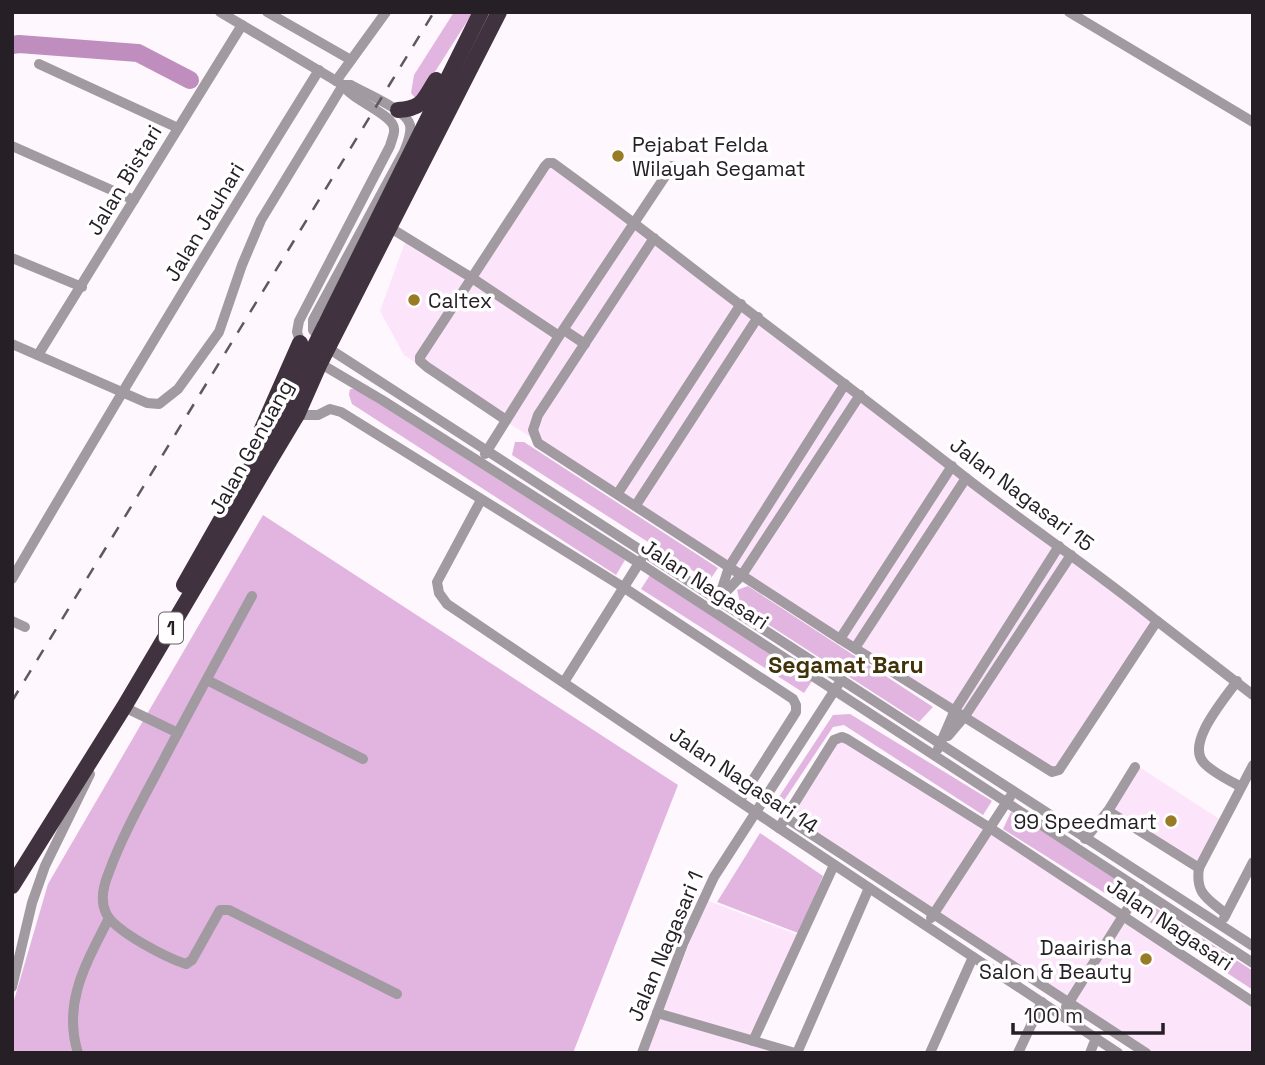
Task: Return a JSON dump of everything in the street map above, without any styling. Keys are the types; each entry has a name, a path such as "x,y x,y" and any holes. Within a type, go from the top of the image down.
{"highway":[{"name":"Jalan Genuang","path":"12,869 112,710 224,515 310,354 323,343 388,227 499,12"},
{"name":"Jalan Genuang","path":"323,343 479,16"},
{"path":"398,110 414,109 418,106 479,16"},
{"name":"Jalan Genuang","path":"12,886 124,707 296,415 310,354"}],"street":[{"path":"220,12 318,71 398,110 408,119 410,125 404,152 313,320 313,330 323,343"},
{"path":"267,12 351,60"},
{"path":"12,344 147,403 159,404 178,389 219,332 261,220 351,60 386,12"},
{"path":"1069,12 1253,122"},
{"name":"Jalan Bistari","path":"38,355 242,25"},
{"path":"39,64 178,128"},
{"name":"Jalan Jauhari","path":"12,579 121,392 318,71"},
{"path":"310,354 297,326 301,315 390,146 394,129 394,124 388,118 348,94 340,83"},
{"path":"12,146 134,200"},
{"name":"Jalan Nagasari 15","path":"472,278 548,163 552,163 1253,695"},
{"path":"480,462 672,166"},
{"path":"388,227 562,333 585,344"},
{"path":"654,238 538,415 533,430 538,443 840,639 1056,772 1157,621"},
{"path":"12,258 82,287"},
{"path":"472,278 422,352 420,361 506,420"},
{"path":"618,494 741,304"},
{"path":"636,505 758,317"},
{"name":"Jalan Nagasari","path":"323,343 1253,946"},
{"name":"Jalan Nagasari","path":"310,354 639,563 1253,963"},
{"path":"711,612 729,567 845,384"},
{"path":"718,600 742,575 860,395"},
{"path":"296,415 318,415 330,409 341,412 623,587 789,696 796,705 796,712 740,800"},
{"path":"840,639 952,466"},
{"path":"855,648 966,478"},
{"name":"Jalan Nagasari 14","path":"481,500 437,582 439,593 447,604 1118,1053"},
{"path":"935,755 955,710 1059,546"},
{"path":"564,682 646,551"},
{"path":"941,744 965,716 1071,555"},
{"path":"252,596 143,798 108,872 103,899 105,913 127,932 186,964 192,960 215,917 220,911 229,910 397,994"},
{"path":"12,621 25,627"},
{"path":"207,680 363,759"},
{"name":"Jalan Nagasari 1","path":"642,1053 705,893 755,810 841,680"},
{"path":"1237,681 1208,723 1198,747 1199,756 1205,764 1241,788"},
{"path":"12,987 17,945 45,866 124,707 178,733"},
{"name":"Jalan Nagasari","path":"779,828 834,740 842,737 990,828 1253,1002"},
{"path":"1226,914 1204,895 1198,886 1199,868 1253,765"},
{"path":"1085,839 1108,811 1135,767"},
{"path":"927,926 1014,792"},
{"path":"1108,811 1199,868"},
{"name":"Jalan Nagasari 14","path":"785,817 1146,1053"},
{"path":"1213,936 1253,862"},
{"path":"753,1041 834,865"},
{"path":"657,1013 776,1050 796,1053 869,888"},
{"path":"1061,1015 1140,889"},
{"path":"78,1053 71,1027 74,1002 84,967 109,918"},
{"path":"930,1053 974,957"},
{"path":"1018,1053 1042,1002"},
{"path":"1090,1053 1096,1038"}],"shaded area":[{"path":"454,12 473,12 417,100 411,93 414,75"},
{"path":"545,160 1163,620 1050,775 404,355 380,311 408,234 471,273"},
{"path":"350,389 356,389 625,560 616,575 352,404"},
{"path":"515,442 524,442 718,568 709,581 512,455"},
{"path":"263,515 678,785 573,1053 12,1053 12,1007 48,884"},
{"path":"650,575 812,681 804,693 641,589"},
{"path":"748,586 933,707 919,722 741,607 737,590"},
{"path":"850,714 992,801 983,815 844,725 833,727 777,811 773,806 833,715"},
{"path":"837,734 1253,997 1253,1053 1140,1053 780,818"},
{"path":"1133,763 1227,824 1202,870 1103,812"},
{"path":"1011,812 1130,886 1119,902 1003,829"},
{"path":"760,833 823,876 798,933 717,902"},
{"path":"706,900 798,935 751,1036 805,1053 647,1053"},
{"path":"1145,901 1253,971 1253,990 1136,913"}],"waterway":[{"path":"12,45 138,53 190,80"}],"railway":[{"path":"12,701 434,12"}],"place":[{"name":"Pejabat Felda Wilayah Segamat","path":"618,156"},
{"name":"Caltex","path":"414,300"},
{"name":"99 Speedmart","path":"1171,821"},
{"name":"Daairisha Salon & Beauty","path":"1146,959"}],"district":[{"name":"Segamat Baru","path":"846,665"}]}
